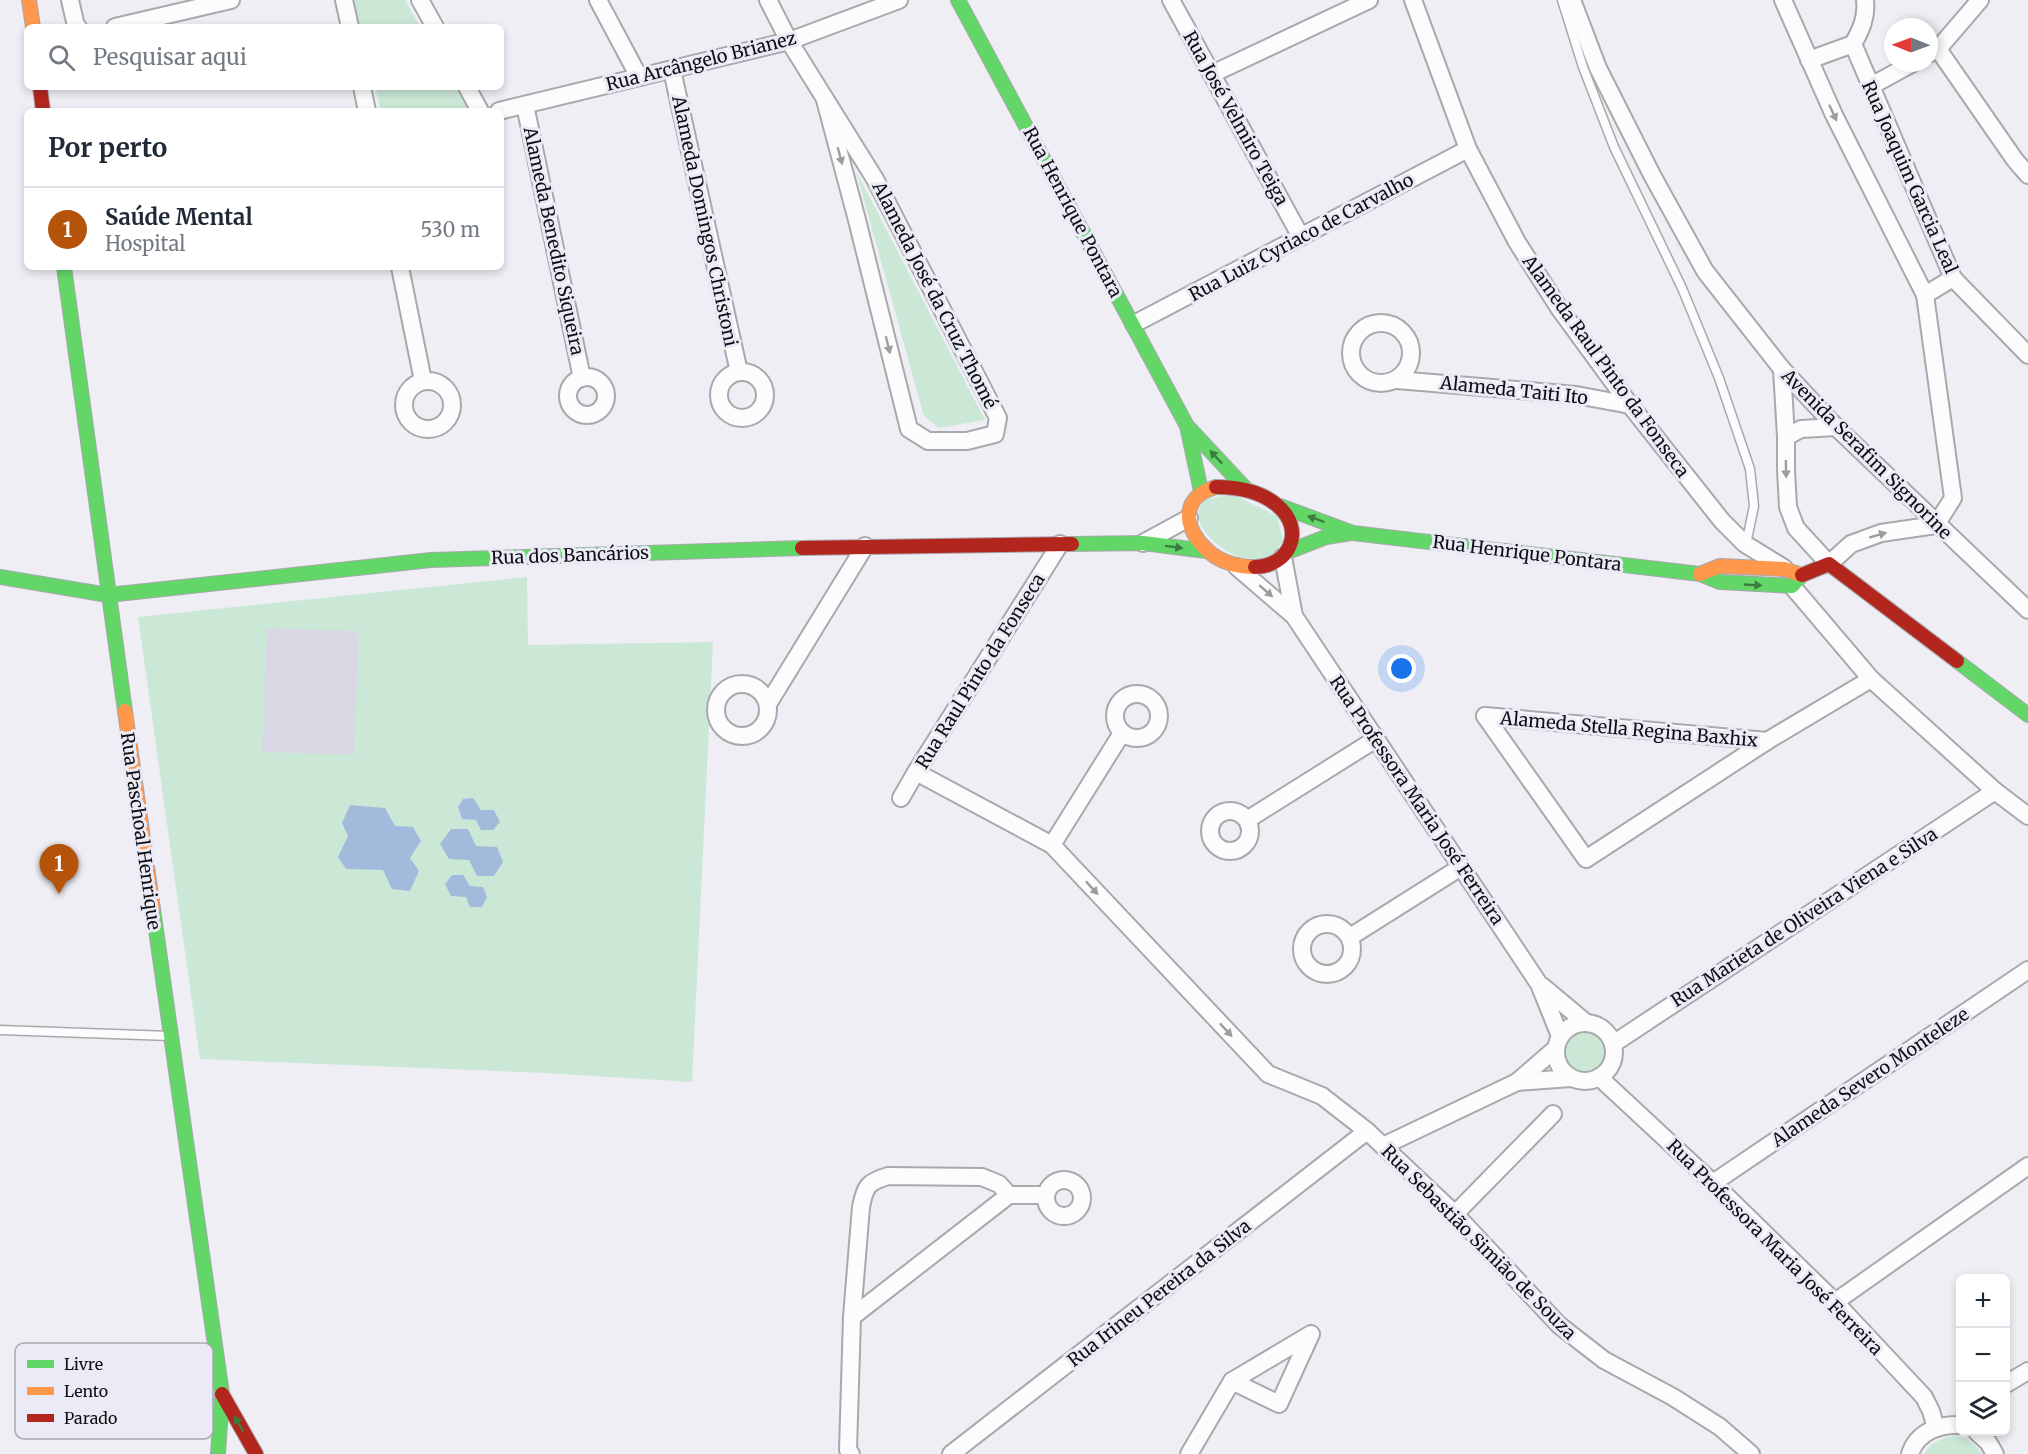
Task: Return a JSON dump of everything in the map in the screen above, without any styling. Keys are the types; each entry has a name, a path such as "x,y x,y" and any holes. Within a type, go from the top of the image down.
{"street":[{"path":"29,0 33,24"},
{"path":"70,0 76,24"},
{"path":"128,24 231,0"},
{"path":"344,0 349,24"},
{"path":"420,0 433,24"},
{"path":"598,0 639,77"},
{"name":"Alameda José da Cruz Thomé","path":"768,0 789,41 875,179 979,378 998,418 994,434 967,441 928,441 909,429 825,100"},
{"name":"Rua Arcângelo Brianez","path":"504,110 789,41 899,0"},
{"name":"Rua Henrique Pontara","path":"958,0 1134,324 1186,426 1201,490"},
{"name":"Rua José Velmiro Teiga","path":"1171,0 1301,237"},
{"path":"1212,74 1369,0"},
{"name":"Alameda Raul Pinto da Fonseca","path":"1413,0 1468,149 1517,242 1560,308 1630,405 1722,521 1746,544 1784,568"},
{"name":"Avenida Serafim Signorine","path":"1572,0 1598,68 1652,175 1705,271 1782,369 1836,427 1936,525 2028,610"},
{"name":"Rua Joaquim Garcia Leal","path":"1783,0 1834,115 1925,295 1953,498 1936,525"},
{"path":"1809,60 1853,44 1862,29 1866,10 1865,0"},
{"path":"1938,47 1980,0"},
{"name":"Rua Joaquim Garcia Leal","path":"1853,44 1953,278 2028,355"},
{"path":"1938,56 2028,176"},
{"name":"Alameda Domingos Christoni","path":"672,69 739,372"},
{"path":"1871,86 1897,72"},
{"path":"40,90 43,108"},
{"path":"363,90 366,108"},
{"path":"469,90 478,108"},
{"name":"Alameda Benedito Siqueira","path":"525,105 582,378"},
{"name":"Rua Luiz Cyriaco de Carvalho","path":"1134,324 1468,149"},
{"name":"Rua Paschoal Henrique","path":"64,270 108,595 222,1394 218,1454"},
{"path":"401,270 423,381"},
{"path":"1925,295 1953,278"},
{"path":"1782,369 1788,507 1796,528 1829,564 2028,715"},
{"name":"Alameda Taiti Ito","path":"1397,380 1576,395 1630,405"},
{"name":"Rua Henrique Pontara","path":"1186,426 1245,488"},
{"path":"1786,437 1801,429 1836,427"},
{"path":"1216,487 1245,488 1280,506 1290,525 1292,538 1287,554 1274,564 1263,567 1237,567 1218,560 1197,541 1189,518 1191,502 1201,490 1216,487"},
{"name":"Rua Henrique Pontara","path":"1280,506 1353,532 1701,574 1720,582 1797,581"},
{"name":"Rua dos Bancários","path":"1143,543 1189,518"},
{"path":"1936,525 1881,533 1851,544 1829,564 1797,581 1871,679 1995,791 2028,816"},
{"name":"Rua Henrique Pontara","path":"1287,554 1326,537 1353,532"},
{"name":"Rua dos Bancários","path":"0,577 108,595 431,560 865,546 1143,543 1206,551"},
{"name":"Rua Raul Pinto da Fonseca","path":"901,798 1060,544"},
{"path":"768,704 865,546"},
{"name":"Rua Professora Maria José Ferreira","path":"1287,554 1294,616"},
{"name":"Rua Henrique Pontara","path":"1701,574 1720,566 1784,568 1797,581"},
{"name":"Rua Professora Maria José Ferreira","path":"1237,567 1294,616 1539,984 1558,1043"},
{"name":"Alameda Stella Regina Baxhix","path":"1767,741 1485,716 1586,859 1767,741 1871,679"},
{"path":"1052,845 1122,733"},
{"path":"1247,820 1376,739"},
{"name":"Rua Sebastião Simião de Souza","path":"916,772 1052,845 1268,1074 1322,1096 1367,1131 1455,1214 1559,1325 1604,1360 1673,1397 1720,1427 1751,1454"},
{"name":"Rua Marieta de Oliveira Viena e Silva","path":"1613,1044 1995,791"},
{"path":"1350,937 1461,867"},
{"name":"Alameda Severo Monteleze","path":"1713,1183 2028,970"},
{"name":"Rua Professora Maria José Ferreira","path":"1539,984 1585,1022"},
{"path":"1383,1146 1517,1082 1558,1043 1567,1029 1575,1024 1585,1022 1602,1028 1609,1035 1613,1044 1612,1063 1599,1077 1590,1081 1571,1078 1517,1082"},
{"path":"1558,1043 1559,1066 1571,1078"},
{"name":"Rua Professora Maria José Ferreira","path":"1599,1077 1713,1183 1835,1302 1924,1397 1936,1428"},
{"path":"1455,1214 1553,1114"},
{"name":"Rua Irineu Pereira da Silva","path":"951,1454 1367,1131"},
{"path":"1835,1302 2028,1166"},
{"path":"849,1453 852,1317 864,1190 874,1180 888,1176 982,1177 999,1184 1009,1195"},
{"path":"852,1317 1009,1195 1046,1195"},
{"path":"1189,1454 1232,1381 1311,1334 1279,1404 1232,1381"},
{"path":"2009,1382 2028,1371"},
{"name":"Rua Paschoal Henrique","path":"222,1394 256,1454"},
{"path":"1910,1454 1922,1436 1936,1428 1956,1425"},
{"path":"1982,1436 1995,1454"}],"lane":[{"path":"1562,0 1583,67 1614,147 1682,288 1719,378 1750,470 1754,506 1746,544"},
{"path":"0,1030 171,1036"}],"green space":[{"path":"354,0 405,0 418,24 359,24"},
{"path":"376,90 457,90 467,108 380,108"},
{"path":"856,171 985,420 939,428 924,416"},
{"path":"1234,495 1277,516 1283,541 1269,560 1245,558 1230,553 1206,533 1201,524 1198,516 1200,507 1207,500"},
{"path":"527,577 528,645 713,642 692,1082 545,1073 200,1059 138,617"},
{"path":"1585,1030 1593,1031 1600,1036 1605,1043 1605,1059 1600,1066 1593,1071 1585,1072 1577,1071 1570,1066 1565,1059 1564,1051 1565,1043 1570,1036 1577,1031"},
{"path":"1954,1436 1970,1442 1982,1454 1924,1454 1937,1441"}],"water":[{"path":"473,798 481,810 494,810 500,822 493,830 481,830 476,820 462,819 458,807 463,799"},
{"path":"350,805 385,808 395,826 413,827 421,841 410,858 419,871 410,891 392,889 383,870 346,869 338,857 348,836 342,823"},
{"path":"451,829 468,829 476,846 497,847 503,862 494,876 477,876 469,860 449,859 440,844"},
{"path":"452,875 463,875 470,886 483,887 487,897 482,907 470,907 466,897 451,896 445,884"}],"building":[{"path":"267,628 359,631 354,755 262,752"}],"traffic: fast":[{"path":"958,0 1187,426 1201,491"},
{"path":"64,270 125,711"},
{"path":"1188,427 1245,488"},
{"path":"1280,506 1353,533 1700,574 1720,582 1792,586 1802,575"},
{"path":"1290,551 1326,537 1351,533"},
{"path":"1072,544 1143,543 1206,551"},
{"path":"0,577 108,595 431,560 802,548"},
{"path":"1957,661 2028,715"},
{"path":"153,909 222,1394 218,1454"}],"traffic: slow":[{"path":"29,0 33,24"},
{"path":"1216,487 1196,498 1191,506 1189,514 1193,532 1207,550 1217,558 1236,565 1255,567"},
{"path":"1700,574 1720,566 1784,569 1802,575"},
{"path":"125,711 153,909"}],"traffic: jam":[{"path":"40,90 43,108"},
{"path":"1216,487 1257,493 1278,506 1291,525 1290,545 1285,553 1278,560 1255,567"},
{"path":"802,548 1072,544"},
{"path":"1802,575 1829,564 1957,661"},
{"path":"222,1394 256,1454"}],"place":[{"name":"Saúde Mental","path":"59,894"}]}
